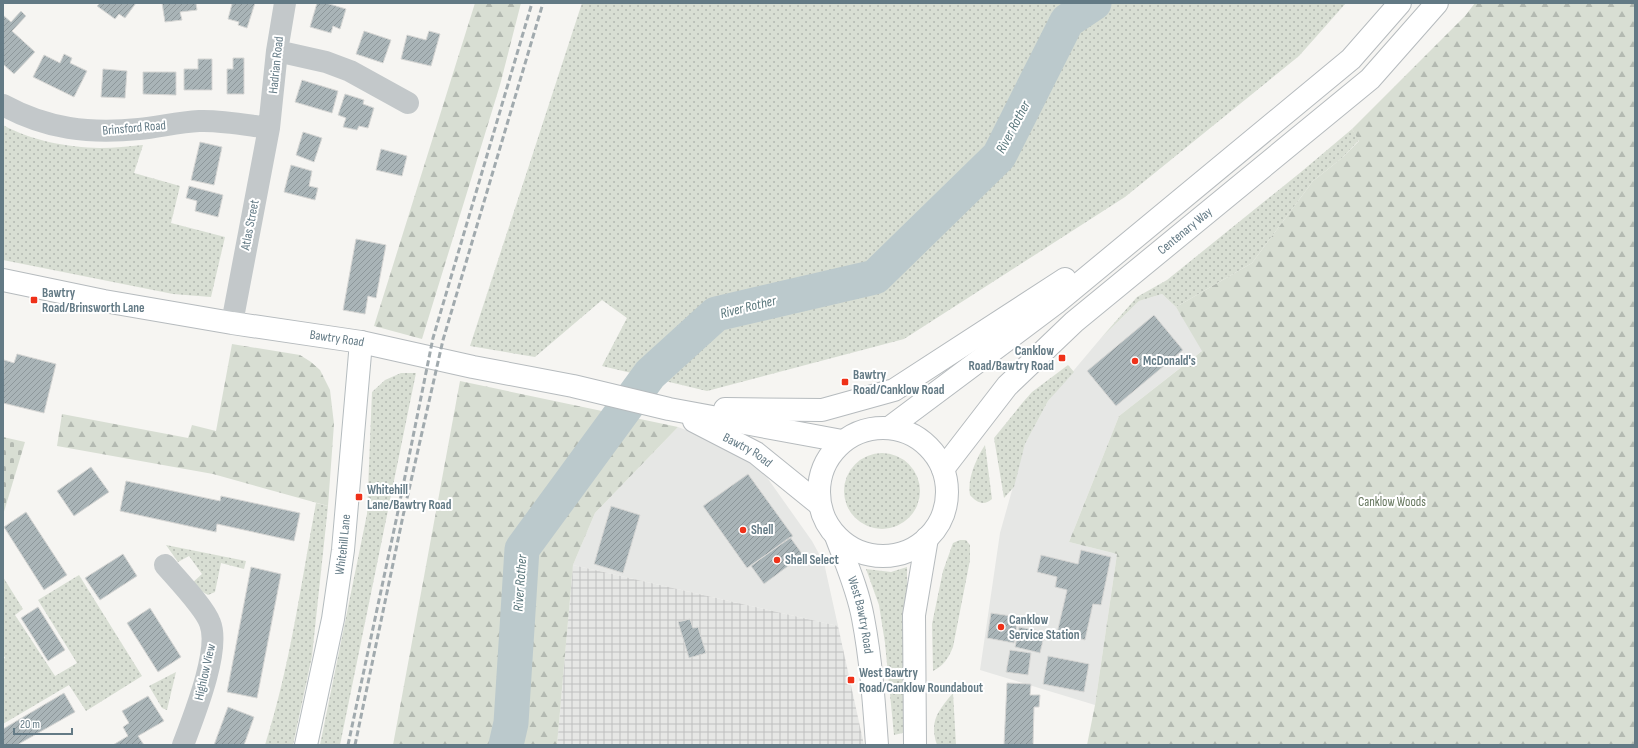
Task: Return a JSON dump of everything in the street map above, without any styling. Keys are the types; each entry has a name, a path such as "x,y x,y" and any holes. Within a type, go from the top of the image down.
{"main road":[{"path":"889,428 1056,303 1351,59 1400,3"},
{"name":"Centenary Way","path":"943,469 1007,386 1050,344 1370,79 1437,3"},
{"path":"662,407 822,410 894,390 1160,217"},
{"name":"Bawtry Road","path":"3,280 104,301 232,323 361,342 472,367 593,390 662,407 842,441"},
{"name":"Whitehill Lane","path":"306,745 333,619 342,550 361,342"},
{"name":"Bawtry Road","path":"662,407 708,427 756,453 819,504"},
{"path":"889,428 910,434 922,441 937,457 943,469 947,491 945,508 935,529 927,538 909,550 885,556 863,553 836,536 824,518 819,504 819,481 824,465 842,441 862,431 889,428"},
{"name":"West Bawtry Road","path":"836,536 857,595 863,617 872,677 877,745"},
{"path":"915,745 914,615 927,538"}],"street":[{"name":"Hadrian Road","path":"269,128 277,51 285,3"},
{"path":"277,51 326,62 350,71 408,103"},
{"name":"Brinsford Road","path":"3,105 36,121 62,128 99,132 199,121 269,128"},
{"name":"Atlas Street","path":"232,323 269,128"},
{"name":"Highlow View","path":"165,565 203,611 210,623 213,636 211,658 197,709 183,745"}],"shaded area":[{"path":"1162,294 1176,307 1203,350 1119,416 1069,542 1117,554 1095,705 980,670 1000,533 1025,444 1048,401 1101,338 1139,301"},
{"name":"Shell","path":"678,427 720,443 745,458 766,476 812,541 824,563 838,626 573,565 595,513"},
{"path":"573,565 838,626 864,745 557,745"}],"green space":[{"path":"475,3 521,3 500,85 422,339 374,326"},
{"path":"582,3 1346,3 1299,56 1125,197 904,339 707,391 602,366 627,318 602,300 535,357 470,346"},
{"name":"Canklow Woods","path":"1475,3 1635,3 1635,745 1087,745 1095,705 1117,554 1069,542 1119,416 1202,351 1176,307 1252,263 1313,181 1342,158 1359,141 1352,129 1465,16"},
{"path":"3,125 14,131 62,145 100,148 143,145 134,173 180,186 171,223 225,237 211,297 173,294 3,260"},
{"path":"1352,129 1359,140 1342,158 1313,181 1252,263 1176,307 1162,294 1139,301 1101,338 1137,297 1167,280"},
{"path":"232,344 300,355 320,370 330,390 334,424 328,506 213,474 57,446 62,414 188,438 192,425 216,431"},
{"path":"1068,365 1074,372 1048,401 1025,444 1014,487 1004,498 994,438 1032,392"},
{"path":"401,373 416,373 340,745 320,745 367,514 372,392 385,380"},
{"path":"460,381 678,427 595,513 573,565 557,745 393,745"},
{"path":"3,437 25,442 3,515"},
{"path":"985,445 992,499 981,503 970,495 969,489 973,469 978,456"},
{"path":"875,453 889,453 903,459 914,470 920,484 920,498 917,506 909,518 903,523 889,529 875,529 861,523 850,512 844,498 844,484 850,470 861,459"},
{"path":"316,503 328,506 312,656 293,745 265,745 274,716 288,656"},
{"path":"960,540 966,540 970,545 970,560 953,647 945,661 933,671 932,624 943,571 953,543"},
{"path":"166,545 246,561 244,569 221,563 215,592 208,595 192,583 202,574 189,556 178,562"},
{"path":"907,567 907,732 894,735 885,643 879,605 866,569 891,572"},
{"path":"79,575 142,676 86,711 69,685 3,724 3,659 5,658 3,654 3,577 23,609 15,615 55,676 77,663 38,600"},
{"path":"176,672 167,710 162,708 149,686"},
{"path":"953,693 956,745 937,745 934,729 936,717 943,705"}],"building":[{"path":"100,3 136,3 125,18 119,14 115,19 97,6"},
{"path":"162,3 196,3 197,10 180,12 182,20 165,22"},
{"path":"229,3 255,3 247,28 238,25 239,22 228,19 232,4"},
{"path":"317,3 326,3 346,9 340,29 333,26 331,33 310,27"},
{"path":"21,11 26,16 12,31 35,52 14,74 3,64 3,15 11,22"},
{"path":"364,31 391,40 383,63 356,54"},
{"path":"429,31 440,34 431,66 401,59 407,35 426,40"},
{"path":"64,54 72,58 70,63 87,71 74,97 33,77 44,55 60,63"},
{"path":"233,58 244,58 244,94 227,94 227,69 233,69"},
{"path":"198,59 212,59 212,90 184,90 184,69 198,69"},
{"path":"103,69 127,71 125,98 101,97"},
{"path":"143,72 176,72 176,95 143,94"},
{"path":"302,80 338,91 332,113 295,102"},
{"path":"345,94 364,100 363,104 374,108 368,128 359,126 357,130 343,127 346,118 338,115"},
{"path":"303,132 322,138 314,162 296,155"},
{"path":"200,142 222,147 214,185 191,180"},
{"path":"381,149 407,156 402,176 376,170"},
{"path":"291,165 312,171 309,186 318,188 315,200 284,192"},
{"path":"189,186 223,195 218,217 195,211 197,201 186,198"},
{"path":"356,239 386,245 376,298 368,296 365,314 343,310"},
{"name":"McDonald's","path":"1154,315 1183,350 1116,406 1087,371"},
{"path":"17,354 56,364 44,413 3,403 4,360 14,363"},
{"path":"91,467 109,492 74,516 57,491"},
{"path":"748,474 793,536 747,568 703,506"},
{"path":"126,481 220,501 221,496 300,513 294,541 217,524 216,532 120,511"},
{"path":"611,506 640,515 623,573 594,564"},
{"path":"26,512 67,575 44,590 4,527"},
{"name":"Shell Select","path":"790,537 803,555 764,584 751,566"},
{"path":"1081,550 1111,557 1101,605 1093,604 1085,640 1057,633 1067,590 1055,587 1057,577 1037,572 1041,555 1078,564"},
{"path":"123,554 137,576 100,600 85,578"},
{"path":"251,567 281,574 257,698 227,692"},
{"path":"38,607 65,650 48,661 21,618"},
{"path":"150,608 181,657 158,672 127,623"},
{"path":"991,613 1018,617 1014,643 987,638"},
{"path":"690,619 693,628 698,627 706,653 689,658 678,622"},
{"path":"1019,627 1045,632 1040,653 1015,647"},
{"path":"1010,650 1031,653 1028,675 1006,672"},
{"path":"1048,656 1089,664 1084,692 1043,684"},
{"path":"1007,683 1031,684 1030,695 1040,695 1039,707 1034,707 1033,745 1004,745"},
{"path":"64,693 75,712 17,745 3,745 3,729"},
{"path":"148,696 164,721 138,736 144,745 113,745 128,736 123,727 129,723 122,711"},
{"path":"228,707 254,717 244,745 214,745"}],"waterway":[{"name":"River Rother","path":"506,745 511,723 522,549 650,374 716,314 875,277 999,156 1067,21 1094,3"}],"railway":[{"path":"348,745 433,338 532,3"},
{"path":"355,745 403,516 443,340 543,3"}],"place":[{"name":"Bawtry Road/Brinsworth Lane","path":"34,300"},
{"name":"Canklow Road/Bawtry Road","path":"1062,358"},
{"name":"McDonald's","path":"1135,361"},
{"name":"Bawtry Road/Canklow Road","path":"845,382"},
{"name":"Whitehill Lane/Bawtry Road","path":"359,497"},
{"name":"Shell","path":"743,530"},
{"name":"Shell Select","path":"777,560"},
{"name":"Canklow Service Station","path":"1001,627"},
{"name":"West Bawtry Road/Canklow Roundabout","path":"851,680"}]}
